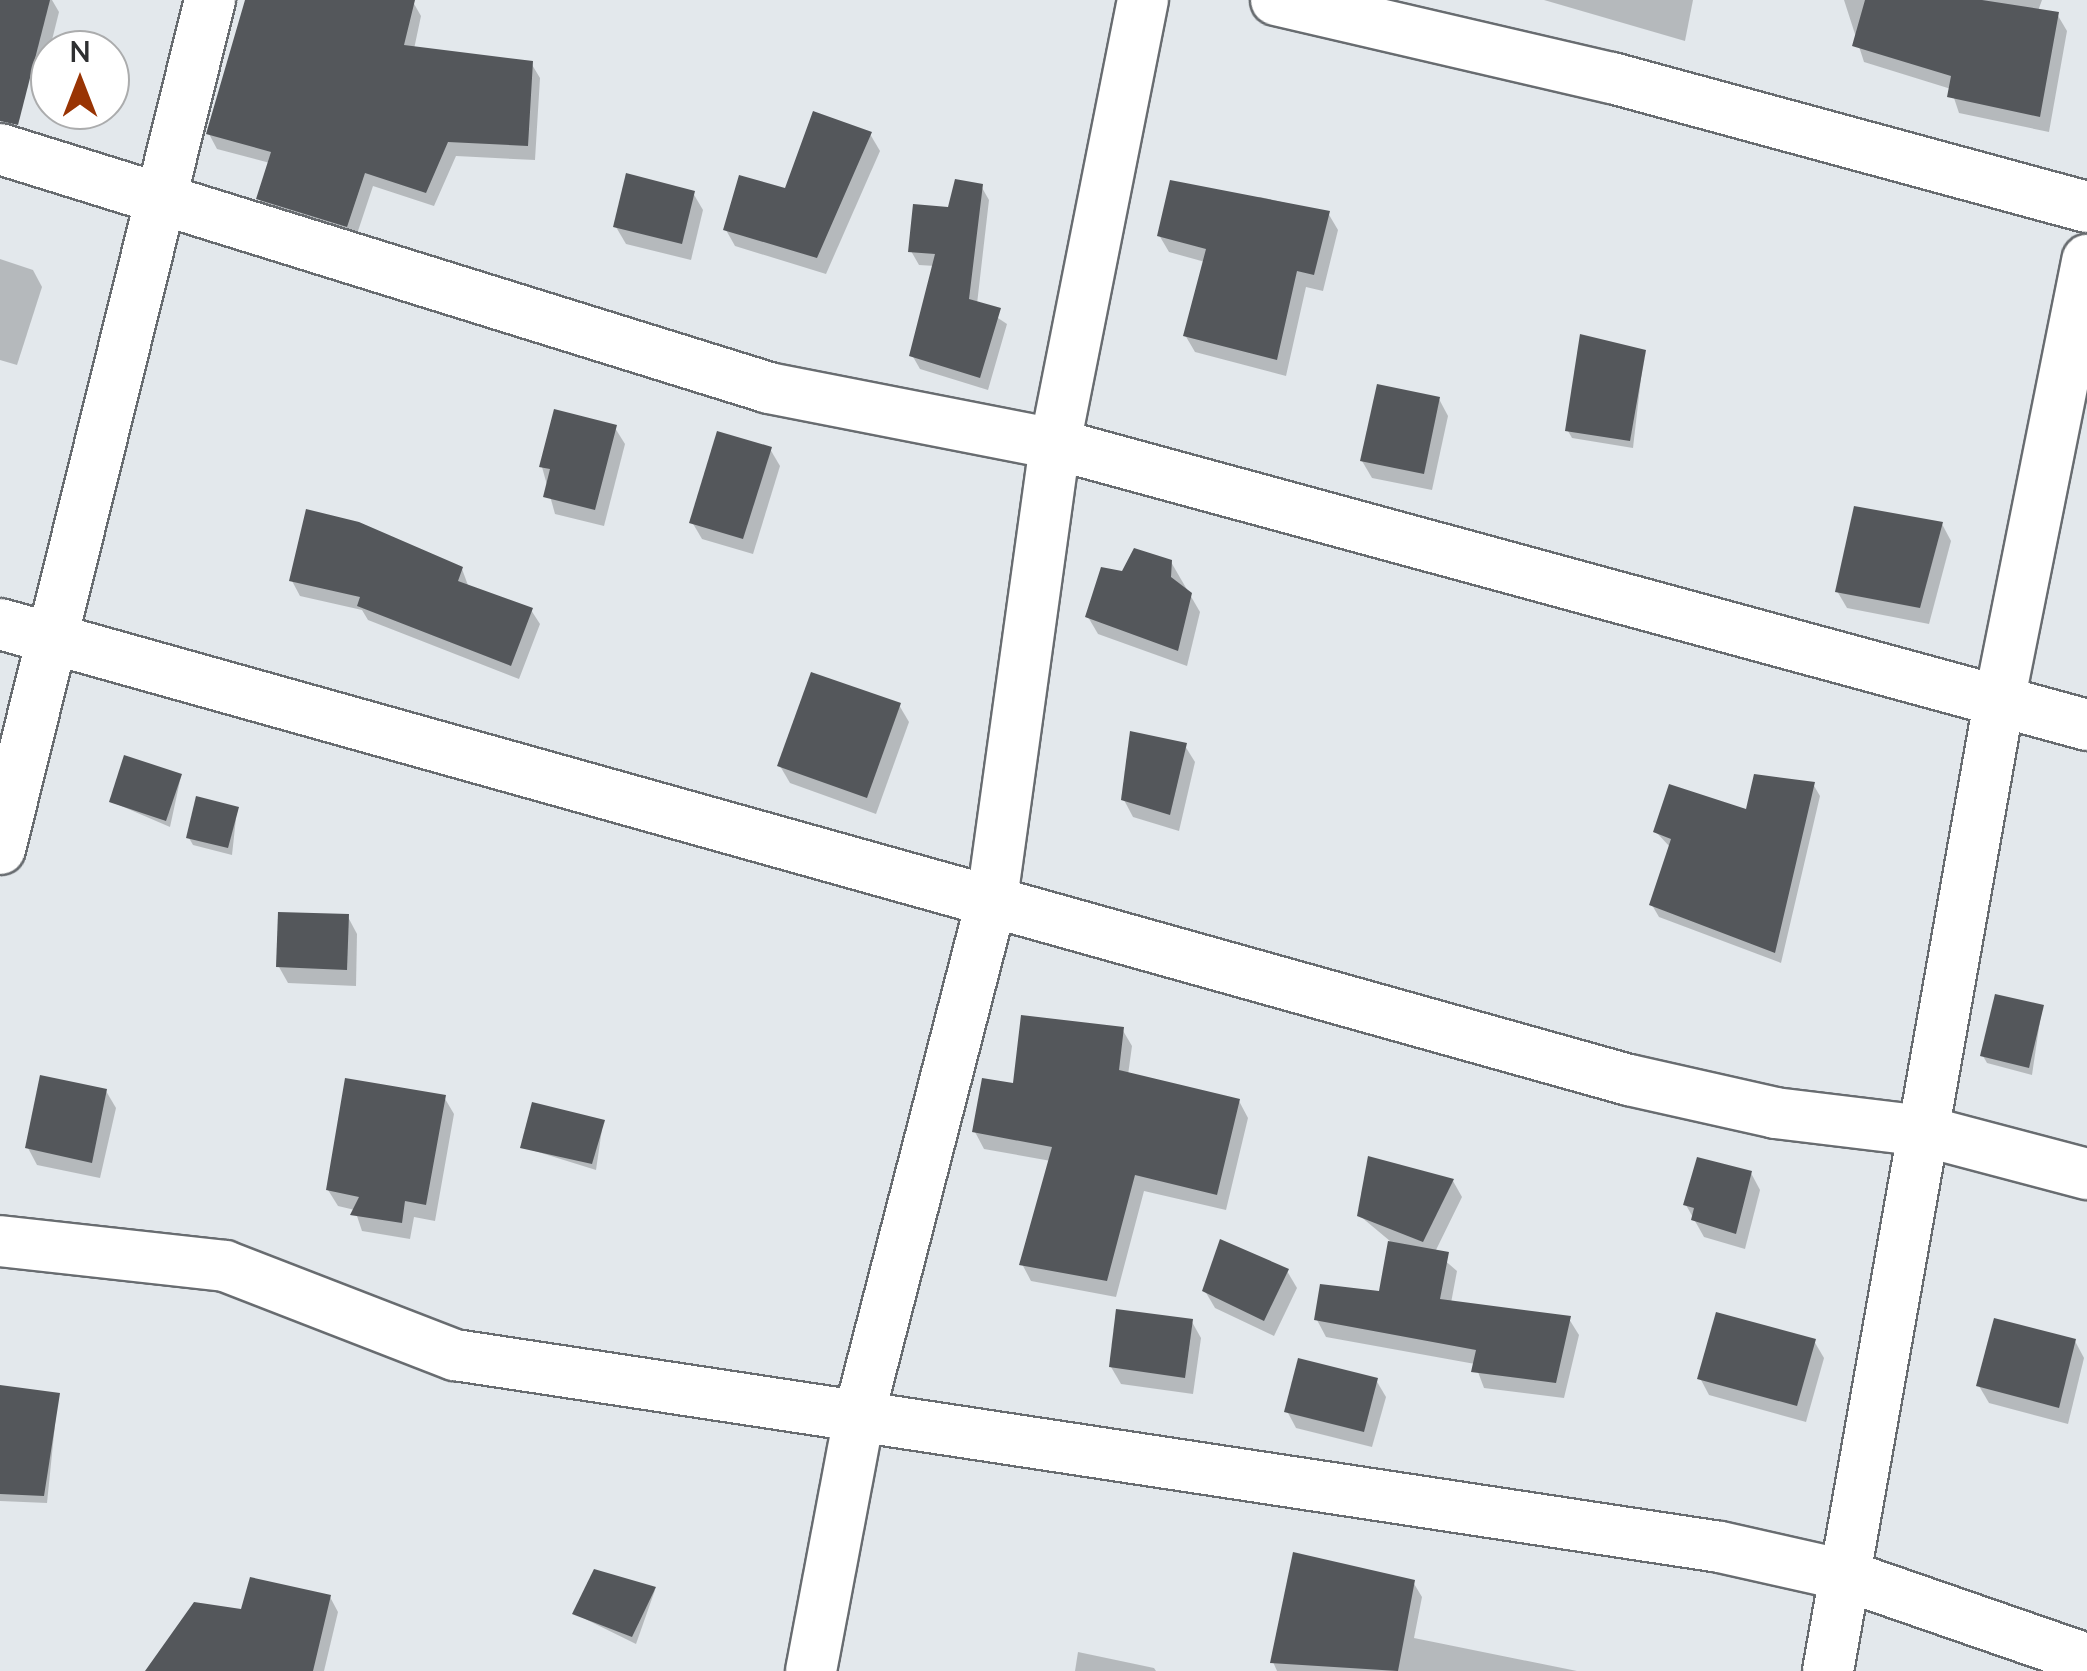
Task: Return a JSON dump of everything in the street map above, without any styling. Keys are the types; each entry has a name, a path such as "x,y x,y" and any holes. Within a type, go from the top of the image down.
{"street":[{"path":"0,849 158,194 210,0"},
{"path":"811,1671 860,1411 992,899 1056,444 1143,0"},
{"path":"1276,0 1612,78 2087,208"},
{"path":"0,150 158,194 769,388 1056,444 2087,725"},
{"path":"1828,1671 1998,702 2087,260"},
{"path":"0,624 1629,1080 1775,1112 1924,1130 2087,1174"},
{"path":"0,1241 226,1266 455,1355 860,1411 1720,1547 1844,1575 2087,1659"}],"building":[{"path":"0,0 50,0 42,30 30,30 30,78 18,125 0,121"},
{"path":"245,0 415,0 404,45 533,61 528,146 448,142 426,193 365,173 347,227 256,199 271,152 206,134"},
{"path":"1865,0 1982,0 2059,12 2040,117 1947,97 1951,76 1852,46"},
{"path":"813,111 872,132 817,258 723,230 739,175 785,188"},
{"path":"626,173 695,191 682,244 613,227"},
{"path":"955,179 983,184 969,299 1001,308 980,378 909,356 935,254 908,252 913,204 948,207"},
{"path":"1170,180 1330,211 1314,275 1297,271 1277,360 1183,336 1206,249 1157,236"},
{"path":"1580,334 1646,350 1630,441 1565,431"},
{"path":"1377,384 1440,397 1424,474 1360,461"},
{"path":"554,409 617,425 595,510 543,497 550,469 539,467"},
{"path":"717,431 772,447 743,539 689,523"},
{"path":"1854,506 1943,522 1920,608 1835,592"},
{"path":"306,509 359,522 463,567 458,581 533,608 511,666 357,606 360,597 289,581"},
{"path":"1134,548 1172,560 1171,577 1192,593 1178,651 1085,617 1101,567 1122,571"},
{"path":"811,672 901,703 867,798 777,766"},
{"path":"1130,731 1187,743 1170,815 1121,800"},
{"path":"124,755 182,774 166,821 109,802"},
{"path":"1754,774 1815,782 1775,953 1649,905 1671,839 1653,832 1669,784 1746,809"},
{"path":"196,796 239,807 228,848 186,838"},
{"path":"278,912 349,914 347,970 276,967"},
{"path":"1995,994 2044,1005 2029,1068 1980,1056"},
{"path":"1021,1015 1124,1027 1119,1070 1240,1099 1217,1195 1135,1175 1107,1281 1019,1265 1052,1147 972,1132 982,1078 1013,1083"},
{"path":"40,1075 107,1089 92,1163 25,1148"},
{"path":"345,1078 446,1095 426,1205 405,1201 402,1223 350,1215 359,1197 326,1190"},
{"path":"532,1102 605,1120 592,1164 520,1148"},
{"path":"1368,1156 1454,1179 1423,1242 1357,1216"},
{"path":"1697,1157 1752,1171 1736,1234 1691,1220 1694,1208 1683,1205"},
{"path":"1220,1239 1289,1269 1264,1321 1202,1291"},
{"path":"1388,1241 1449,1252 1440,1299 1571,1316 1556,1383 1471,1372 1476,1350 1314,1320 1320,1284 1379,1291"},
{"path":"1116,1309 1193,1319 1185,1378 1109,1367"},
{"path":"1716,1312 1816,1339 1797,1406 1697,1379"},
{"path":"1994,1318 2076,1339 2059,1408 1976,1386"},
{"path":"1298,1358 1378,1378 1364,1432 1284,1412"},
{"path":"0,1385 60,1393 44,1496 0,1494"},
{"path":"1293,1552 1415,1580 1398,1671 1270,1663"},
{"path":"594,1569 656,1587 632,1637 572,1614"},
{"path":"250,1577 331,1595 313,1671 145,1671 194,1602 241,1609"}]}
